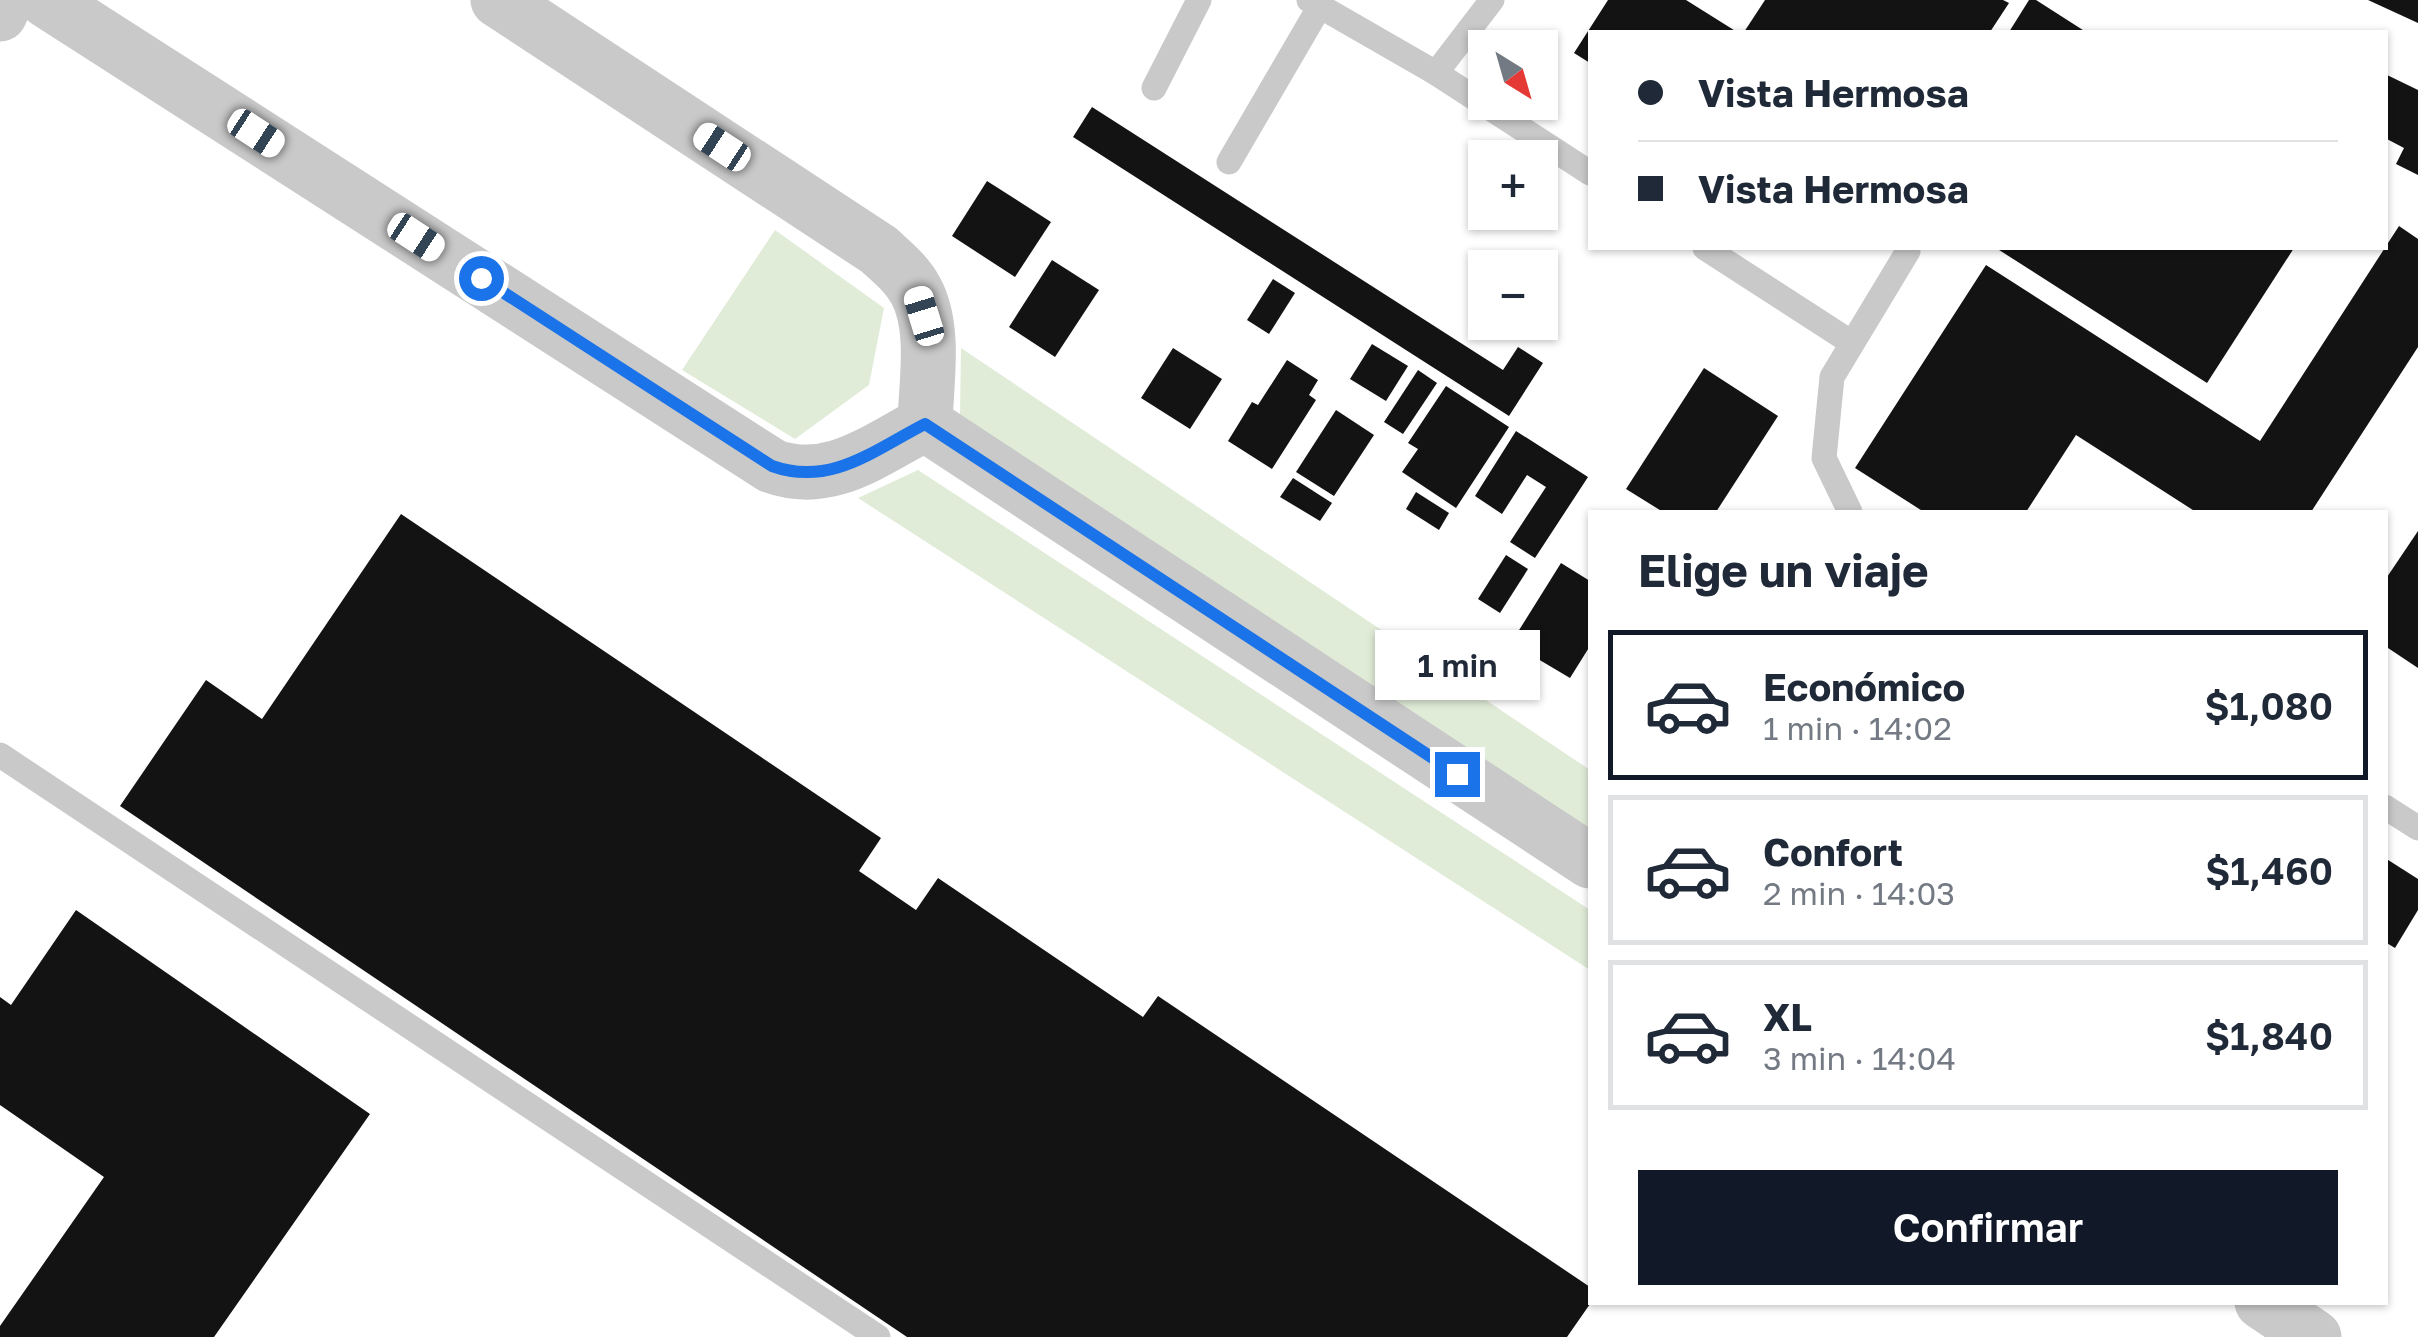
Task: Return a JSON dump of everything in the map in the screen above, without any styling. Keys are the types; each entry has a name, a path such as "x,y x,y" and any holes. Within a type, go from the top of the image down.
{"street":[{"path":"0,14 6,0"},
{"path":"46,0 772,466 808,475 838,468 925,424"},
{"path":"498,0 879,250 903,272 917,293 924,316 925,424"},
{"path":"838,468 926,344"},
{"path":"925,424 1588,860"},
{"path":"2266,1305 2314,1337"}],"lane":[{"path":"1154,88 1199,0"},
{"path":"1436,73 1492,0"},
{"path":"1229,162 1315,3 1436,73 1588,172"},
{"path":"1708,250 1852,343"},
{"path":"1849,510 1824,458 1832,377 1908,251"},
{"path":"0,755 878,1337"},
{"path":"2388,809 2418,828"}],"green space":[{"path":"775,230 884,308 869,385 795,439 682,370"},
{"path":"961,348 1588,769 1588,830 960,415"},
{"path":"918,470 1588,909 1588,969 858,498"}],"building":[{"path":"1608,0 1686,0 1734,30 1589,30"},
{"path":"1765,0 2009,3 1991,30 1745,30"},
{"path":"2029,0 2036,0 2083,30 2010,30"},
{"path":"2368,0 2418,0 2418,23"},
{"path":"1588,31 1588,62 1574,53"},
{"path":"2388,75 2418,90 2418,175 2396,164 2404,148 2388,140"},
{"path":"1092,107 1503,370 1518,347 1543,363 1509,416 1073,137"},
{"path":"987,181 1051,222 1015,277 952,236"},
{"path":"2399,226 2418,239 2418,347 2312,510 2193,510 2076,435 2027,510 1921,510 1855,468 1986,265 2260,441 2383,250 2388,250"},
{"path":"1999,250 2293,250 2207,383"},
{"path":"1052,260 1099,290 1055,357 1009,327"},
{"path":"1273,279 1295,293 1269,334 1247,320"},
{"path":"1372,344 1408,366 1386,401 1350,379"},
{"path":"1173,348 1222,379 1190,429 1141,398"},
{"path":"1287,360 1318,380 1309,395 1316,400 1272,469 1228,441 1252,402 1258,405"},
{"path":"1704,368 1778,416 1717,510 1660,510 1626,489"},
{"path":"1418,370 1437,383 1403,434 1384,422"},
{"path":"1446,386 1509,427 1456,508 1402,472 1418,449 1408,443"},
{"path":"1336,410 1374,435 1334,496 1296,472"},
{"path":"1516,431 1588,477 1535,558 1510,542 1546,487 1527,475 1502,514 1475,496"},
{"path":"1293,478 1332,503 1320,521 1280,497"},
{"path":"1416,492 1449,513 1439,530 1406,509"},
{"path":"401,514 881,838 859,871 916,910 938,878 1143,1017 1158,996 1588,1286 1589,1305 1567,1337 907,1337 120,806 206,680 262,719"},
{"path":"2418,531 2418,668 2388,648 2388,576"},
{"path":"1506,555 1528,569 1500,613 1478,599"},
{"path":"1561,563 1588,580 1588,649 1570,678 1511,643"},
{"path":"2388,860 2418,879 2418,910 2395,948 2388,944"},
{"path":"76,910 370,1114 214,1337 0,1337 0,1326 104,1177 0,1105 0,997 11,1005"}],"route":[{"path":"481,278 772,466 790,472 808,475 838,468 925,424 1457,774"}]}
